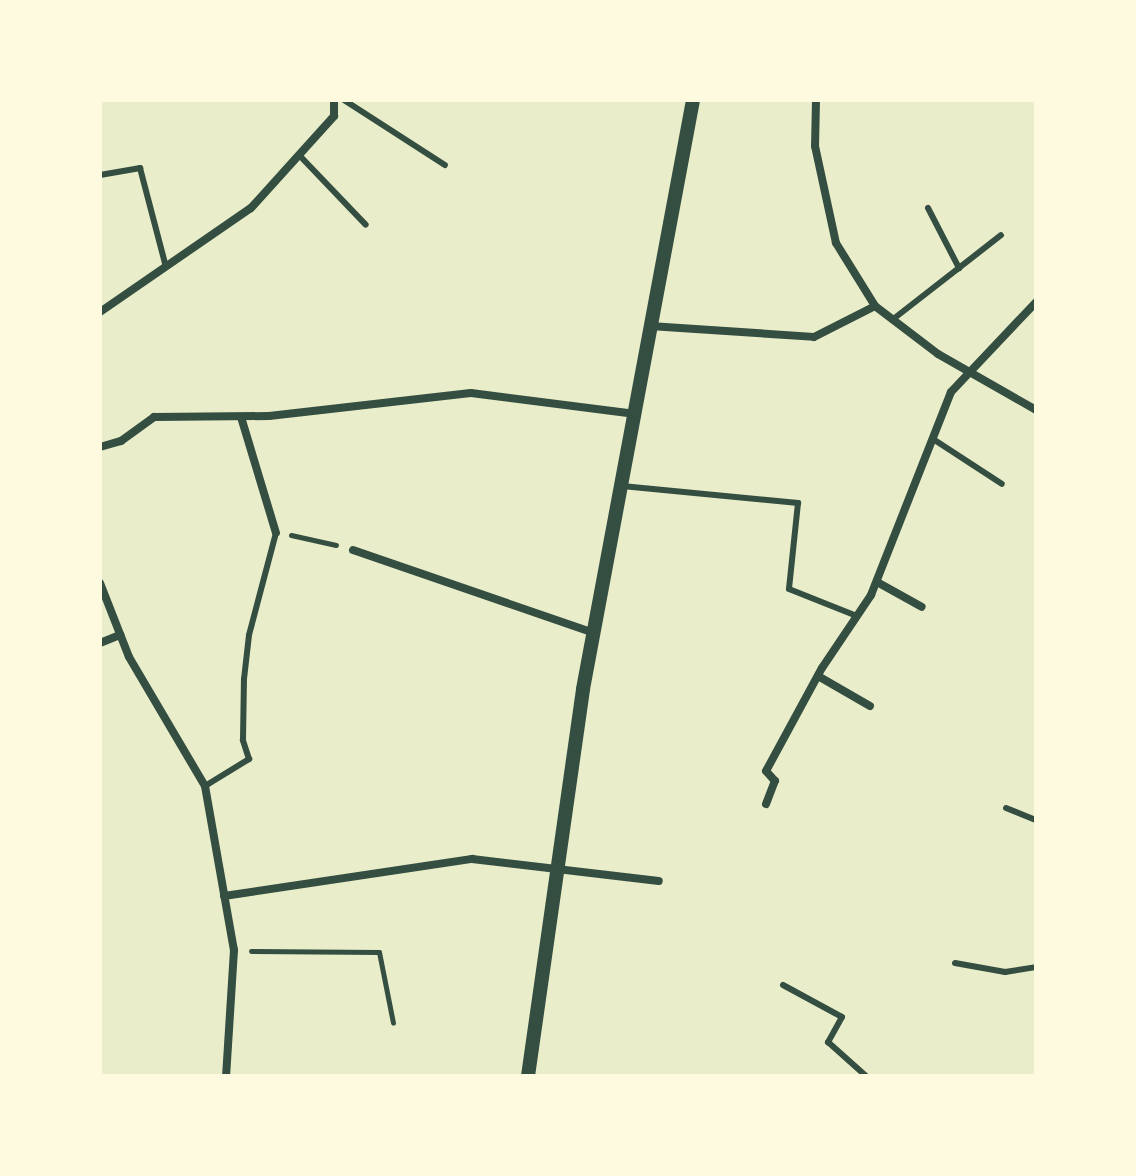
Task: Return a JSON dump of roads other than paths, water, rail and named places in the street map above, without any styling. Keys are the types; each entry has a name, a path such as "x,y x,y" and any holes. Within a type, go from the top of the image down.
{"street":[{"path":"100,312 251,208 334,116 334,100"},
{"path":"528,1076 594,633 693,100"},
{"path":"816,100 815,146 829,220 836,243 875,306 968,371 1036,410"},
{"path":"766,804 775,781 766,771 818,676 877,582 951,392 1036,302"},
{"path":"650,326 814,337 875,306"},
{"path":"100,447 121,441 154,417 241,417 471,393 634,414"},
{"path":"241,417 276,533"},
{"path":"353,550 594,633"},
{"path":"877,582 922,607"},
{"path":"100,583 120,635 205,786 234,950 226,1076"},
{"path":"100,643 120,635"},
{"path":"818,676 870,706"},
{"path":"224,896 472,859 558,866 659,881"}],"lane":[{"path":"344,100 445,165"},
{"path":"300,156 366,225"},
{"path":"100,175 140,168 166,267"},
{"path":"928,208 959,268"},
{"path":"892,320 1001,235"},
{"path":"933,439 1002,484"},
{"path":"621,486 798,503 789,589 857,616"},
{"path":"205,786 249,759 243,740 244,679 249,635 276,533"},
{"path":"1006,808 1036,820"},
{"path":"955,963 1005,972 1036,967"},
{"path":"783,985 842,1017 828,1042 866,1076"}]}
